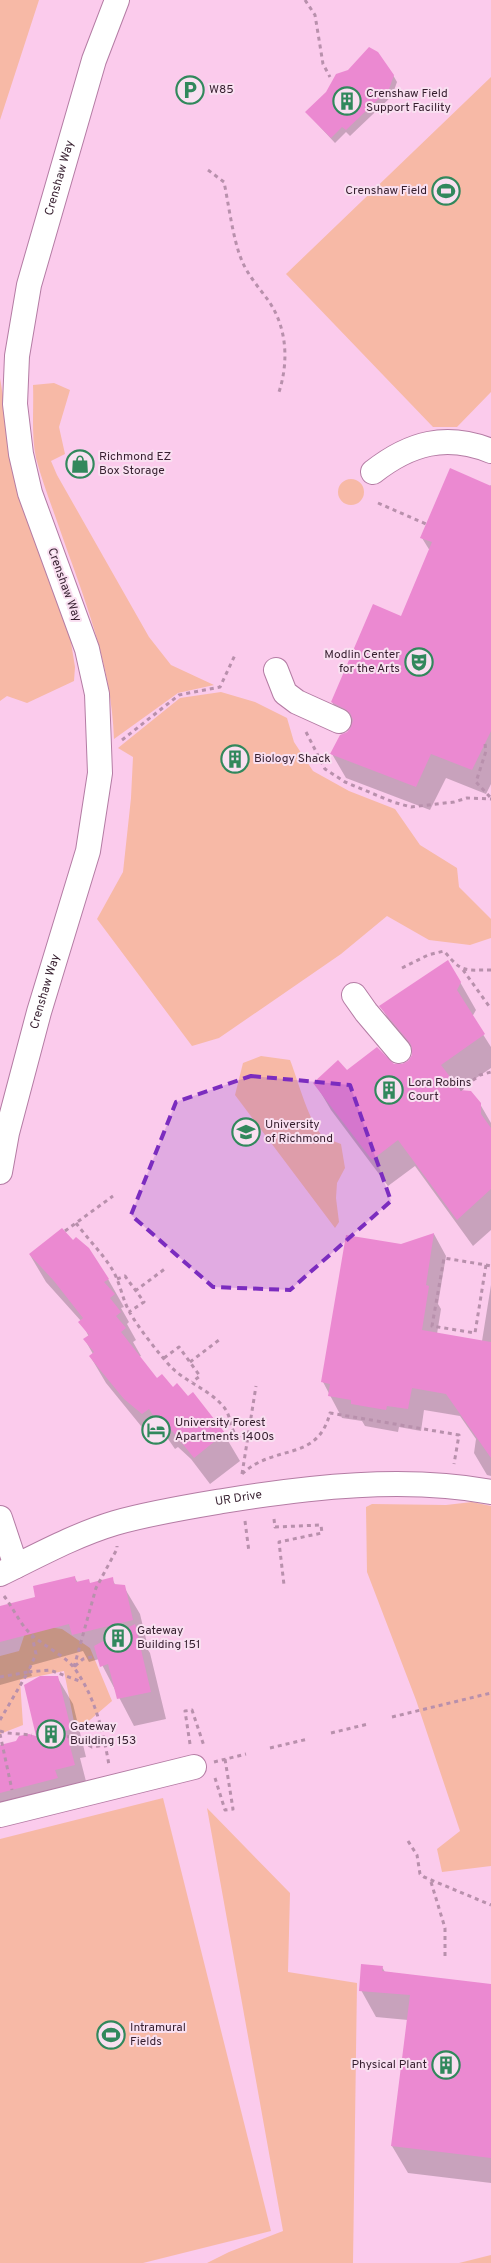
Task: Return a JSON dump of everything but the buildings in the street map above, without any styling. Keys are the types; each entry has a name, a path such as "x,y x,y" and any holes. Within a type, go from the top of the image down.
{"street":[{"name":"Crenshaw Way","path":"0,1172 7,1133 39,1012 88,851 100,774 98,694 87,649 30,493 21,454 15,404 17,356 28,285 94,60 116,0"},
{"path":"373,472 409,450 431,443 452,441 466,443 491,451"},
{"path":"276,670 285,693 298,702 339,721"},
{"path":"354,995 366,1012 400,1051"},
{"name":"UR Drive","path":"6,1578 83,1535 114,1524 184,1508 241,1498 312,1489 407,1484 458,1487 491,1492"},
{"path":"0,1518 6,1578"},
{"path":"8,1814 194,1767"}],"path":[{"path":"305,0 315,15 323,64 330,77"},
{"path":"208,170 224,182 242,262 269,302 277,318 286,347 286,370 279,392"},
{"path":"378,503 426,524"},
{"path":"127,736 179,695 220,687 235,655"},
{"path":"302,726 313,742 325,769 345,782 393,802 411,807 454,802 467,798 491,799"},
{"path":"485,744 486,751 476,782 491,799"},
{"path":"402,968 428,955 444,951 456,966 463,970 491,1009"},
{"path":"463,970 491,970"},
{"path":"460,1090 480,1075 491,1072"},
{"path":"65,1231 113,1196"},
{"path":"76,1223 112,1269 129,1312 164,1358 172,1368 211,1394 224,1406 233,1433 240,1439 247,1441"},
{"path":"486,1265 475,1333 432,1326 444,1258 486,1265 491,1266"},
{"path":"136,1290 166,1268"},
{"path":"116,1279 125,1276 144,1302 129,1312"},
{"path":"190,1362 219,1340"},
{"path":"164,1358 179,1347 200,1376 192,1382"},
{"path":"239,1481 256,1386"},
{"path":"241,1475 262,1460 281,1452 302,1448 315,1441 324,1431 330,1413 459,1435 452,1471"},
{"path":"274,1519 275,1527 321,1525 322,1533 279,1542 284,1585"},
{"path":"245,1520 249,1552"},
{"path":"74,1667 96,1588 118,1549 114,1540"},
{"path":"6,1578 17,1617 31,1635 74,1667 94,1704 106,1745 110,1769"},
{"path":"0,1720 28,1672 36,1654 31,1635"},
{"path":"74,1667 83,1659 96,1656"},
{"path":"0,1677 50,1670 82,1683"},
{"path":"392,1717 491,1693"},
{"path":"331,1733 368,1724"},
{"path":"8,1814 0,1732 32,1735"},
{"path":"67,1736 71,1736 92,1747 106,1745"},
{"path":"270,1748 308,1739"},
{"path":"222,1760 246,1754"},
{"path":"408,1841 417,1855 420,1874 431,1881 491,1905"},
{"path":"431,1881 444,1928 445,1956"}],"highlighted area":[{"path":"251,1076 350,1085 391,1201 290,1290 213,1287 131,1215 176,1102"}],"shaded area":[{"path":"0,0 39,0 0,120"},
{"name":"Crenshaw Field","path":"491,77 491,392 457,427 433,427 286,274"},
{"path":"0,378 15,470 69,630 75,667 74,681 27,703 7,696 0,701"},
{"path":"54,383 70,390 59,427 65,454 51,461 57,475 149,637 171,665 214,685 178,693 114,739 108,684 95,631 44,484 34,449 33,385"},
{"path":"351,479 360,483 364,492 360,501 351,505 342,501 338,492 342,483"},
{"path":"221,692 255,702 287,718 294,742 313,771 349,791 395,809 420,845 457,868 459,887 491,919 491,938 470,945 429,940 387,916 341,954 219,1038 192,1046 97,919 123,872 131,798 133,757 118,748 180,698"},
{"path":"261,1056 290,1060 318,1131 323,1136 341,1144 345,1168 337,1183 336,1198 339,1222 335,1228 235,1095 243,1063"},
{"path":"472,1502 491,1506 491,1866 442,1872 437,1849 460,1831 416,1700 367,1572 366,1507 372,1504 446,1505"},
{"path":"28,1624 62,1629 90,1648 112,1701 76,1732 64,1671 20,1680 23,1725 0,1734 0,1656 19,1651"},
{"name":"Intramural Fields","path":"163,1798 271,2231 143,2263 0,2263 0,1839"},
{"path":"207,1808 290,1893 288,1972 357,1983 353,2263 207,2263 229,2252 283,2231"},
{"path":"491,2255 491,2263 459,2263"}],"place":[{"name":"W85","path":"190,90"},
{"name":"Crenshaw Field Support Facility","path":"347,101"},
{"name":"Crenshaw Field","path":"446,191"},
{"name":"Richmond EZ Box Storage","path":"80,464"},
{"name":"Modlin Center for the Arts","path":"419,662"},
{"name":"Biology Shack","path":"235,759"},
{"name":"Lora Robins Court","path":"389,1090"},
{"name":"University of Richmond","path":"246,1132"},
{"name":"University Forest Apartments 1400s","path":"156,1430"},
{"name":"Gateway Building 151","path":"118,1638"},
{"name":"Gateway Building 153","path":"51,1734"},
{"name":"Intramural Fields","path":"111,2035"},
{"name":"Physical Plant","path":"446,2065"}]}
